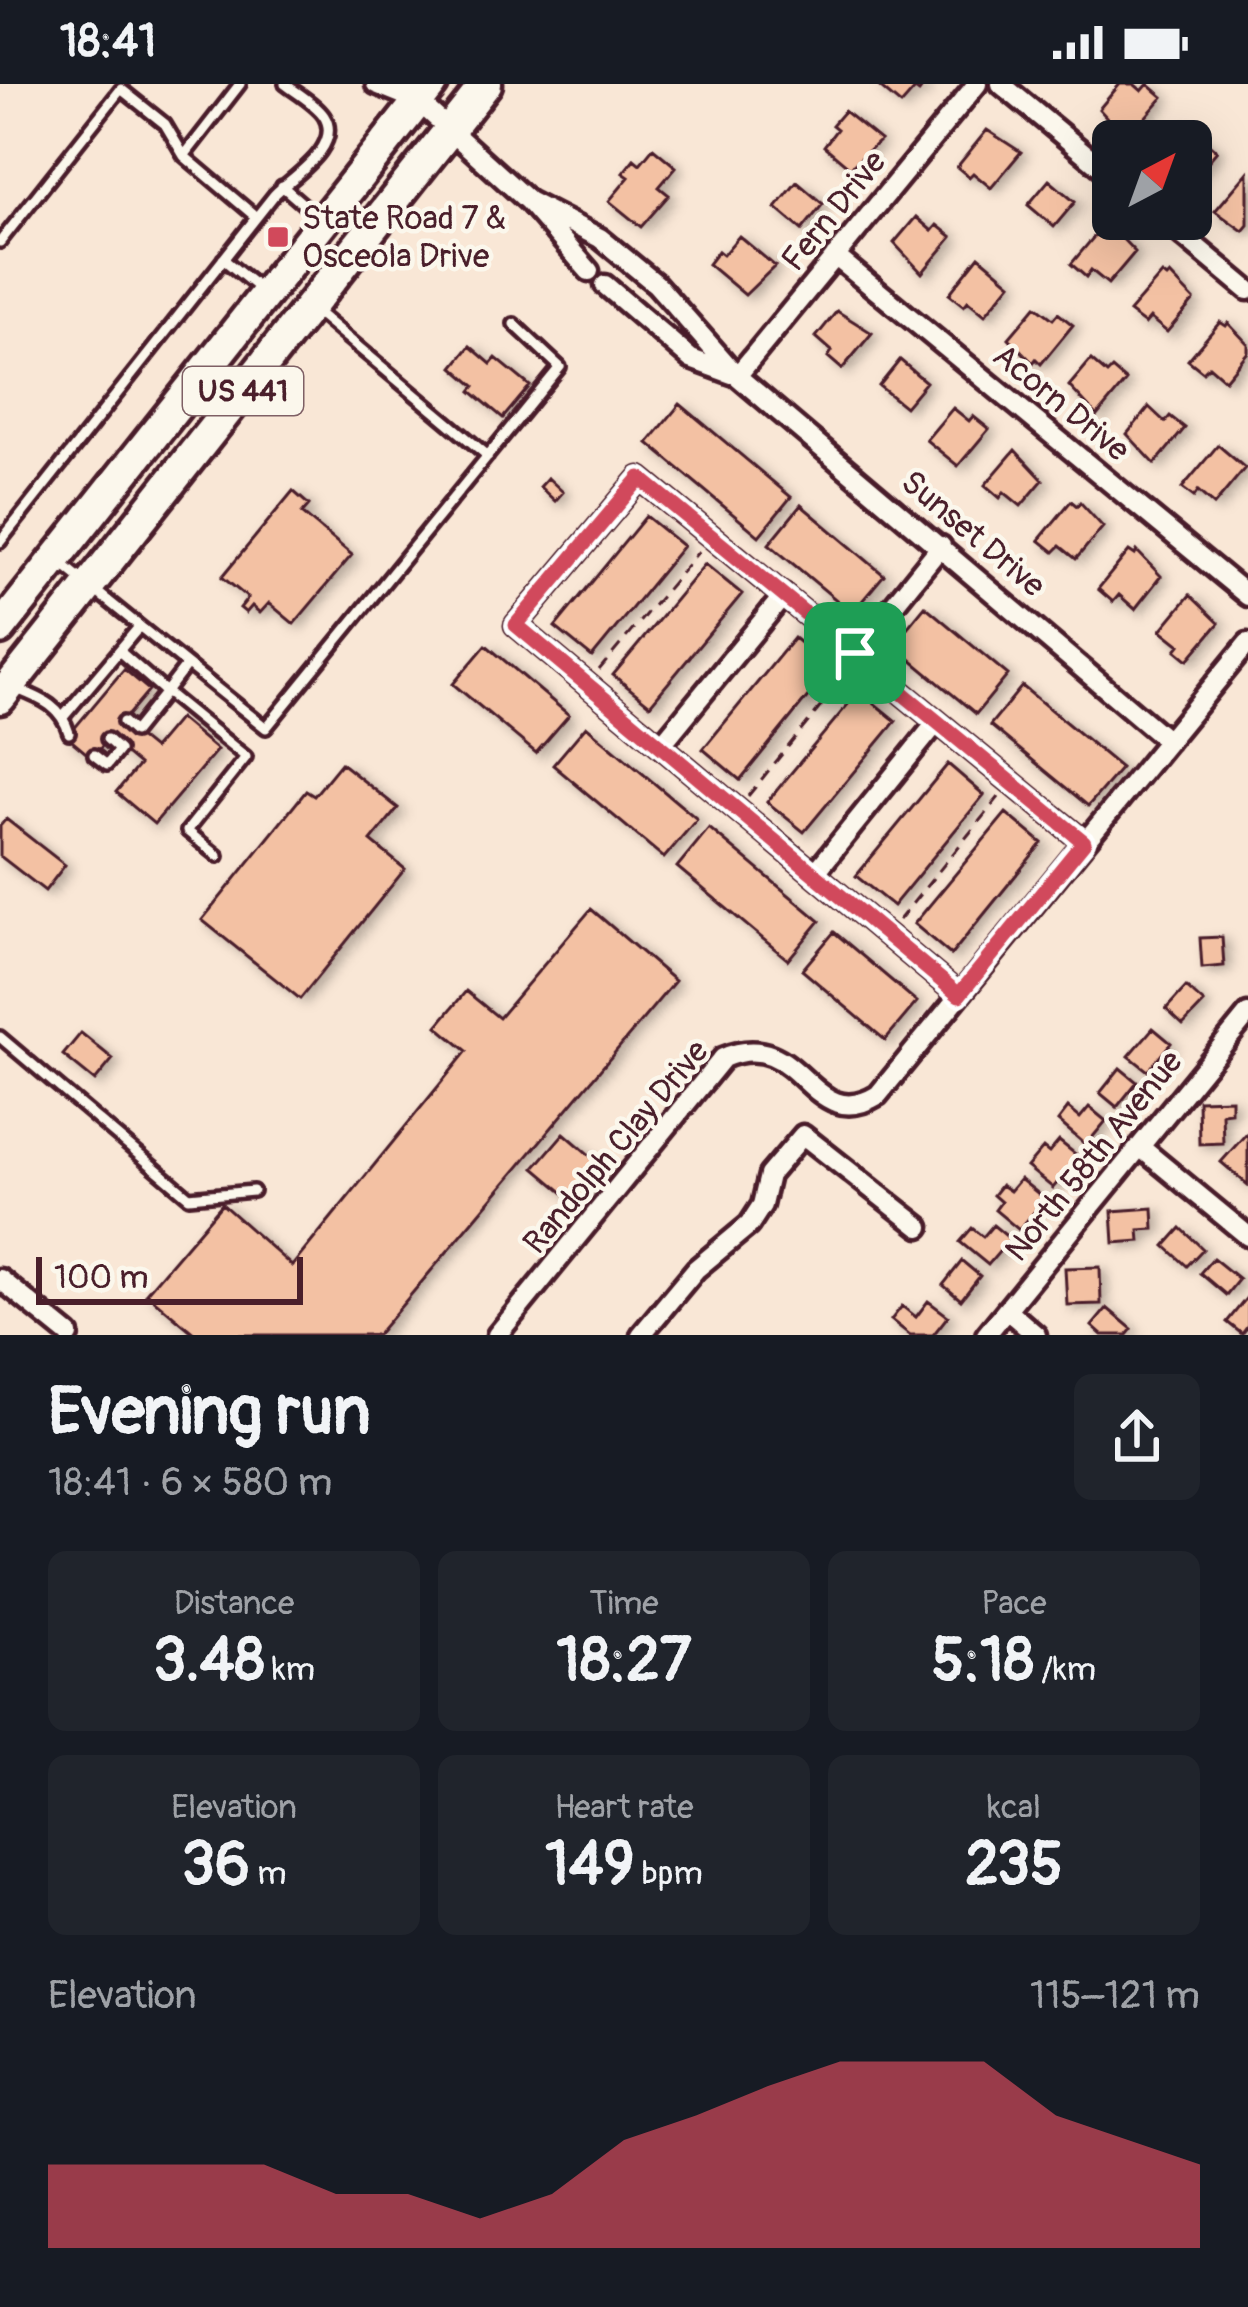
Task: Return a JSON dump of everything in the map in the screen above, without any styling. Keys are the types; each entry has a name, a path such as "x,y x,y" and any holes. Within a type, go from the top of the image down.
{"main road":[{"name":"US 441","path":"5,692 486,84"},
{"name":"US 441","path":"0,628 323,221 418,90"}],"street":[{"name":"Sunset Drive","path":"376,84 418,90 528,201 589,271"},
{"name":"Fern Drive","path":"737,376 977,84"},
{"path":"1001,84 1092,160"},
{"name":"Sunset Drive","path":"528,201 600,238 643,273 737,376 1168,741"},
{"path":"1188,240 1248,290"},
{"name":"Acorn Drive","path":"835,256 1248,596"},
{"path":"622,299 643,273"},
{"name":"Sunset Drive","path":"605,285 692,359 737,376"},
{"path":"959,995 516,625 640,478 1084,842"},
{"path":"855,653 941,546"},
{"path":"661,746 784,595"},
{"name":"Randolph Clay Drive","path":"497,1335 724,1058 747,1048 775,1054 835,1105 859,1106 878,1095 1248,643"},
{"path":"815,873 937,722"},
{"name":"North 58th Avenue","path":"986,1335 1248,1014"},
{"path":"641,1335 696,1269 749,1225 762,1205 769,1175 803,1135 920,1227"},
{"path":"1140,1148 1248,1236"},
{"path":"0,1279 69,1335"},
{"path":"1007,1310 1036,1335"}],"lane":[{"path":"184,156 240,84"},
{"path":"0,542 256,217 326,141 328,128 322,113 285,84"},
{"path":"0,242 121,89 165,124 184,156 256,217"},
{"path":"282,186 323,221"},
{"path":"223,259 266,293"},
{"path":"310,306 488,456"},
{"path":"56,559 266,728 560,367 514,324"},
{"path":"69,733 67,712 139,627"},
{"path":"119,651 246,757 187,831 218,856"},
{"path":"108,664 120,674"},
{"path":"123,722 134,732 186,666"},
{"path":"98,676 112,686"},
{"path":"85,691 98,702"},
{"path":"5,692 46,700 83,719"},
{"path":"146,695 156,704"},
{"path":"135,706 147,715"},
{"path":"94,754 107,765 119,750 107,739"},
{"path":"0,1037 189,1196 253,1191"}],"path":[{"path":"598,672 699,550"},
{"path":"747,797 848,673"},
{"path":"898,921 999,797"}],"building":[{"path":"876,84 925,84 901,105"},
{"path":"1120,84 1134,84 1142,91 1148,84 1163,97 1143,120 1109,120 1099,109"},
{"path":"844,111 880,140 850,168 824,146"},
{"path":"987,130 1021,152 991,188 957,167"},
{"path":"653,148 676,167 659,187 669,195 641,227 609,201 629,177 623,173 634,159 640,164"},
{"path":"1248,172 1248,225 1243,231 1215,211"},
{"path":"1049,180 1075,202 1054,227 1028,205"},
{"path":"797,182 823,204 802,230 776,208"},
{"path":"916,217 932,231 937,225 952,237 922,273 894,243"},
{"path":"739,236 775,266 745,295 708,264"},
{"path":"1092,239 1123,240 1135,252 1108,284 1091,270 1086,277 1071,264"},
{"path":"979,256 1011,283 985,315 949,294"},
{"path":"1162,274 1170,275 1194,300 1167,332 1150,318 1145,324 1129,312"},
{"path":"1036,306 1053,319 1058,313 1073,325 1041,364 1036,359 1033,363 1009,338"},
{"path":"837,311 872,333 842,369 816,337"},
{"path":"1220,322 1228,323 1248,344 1248,352 1225,380 1209,366 1203,372 1188,360"},
{"path":"470,346 491,364 496,358 530,386 503,418 471,391 475,386 453,367"},
{"path":"900,360 926,382 905,407 879,386"},
{"path":"1091,360 1107,374 1112,369 1126,381 1097,416 1069,386"},
{"path":"680,404 791,497 759,536 648,443"},
{"path":"1149,407 1165,422 1170,416 1185,428 1155,464 1127,434"},
{"path":"953,408 989,429 958,466 926,440"},
{"path":"1218,445 1245,468 1214,505 1198,491 1194,497 1182,488"},
{"path":"1015,450 1043,480 1021,506 1004,492 1000,498 985,485"},
{"path":"548,478 563,492 555,501 540,487"},
{"path":"293,491 309,505 302,513 352,555 294,624 269,603 260,613 252,606 246,613 240,608 248,598 222,577"},
{"path":"1071,501 1077,506 1080,502 1103,527 1076,559 1060,546 1054,552 1039,540"},
{"path":"801,505 884,575 852,613 769,544"},
{"path":"646,516 683,546 592,657 555,627"},
{"path":"1129,551 1135,555 1137,551 1161,576 1135,609 1119,595 1113,602 1098,589"},
{"path":"705,564 742,594 650,705 613,675"},
{"path":"1190,595 1219,623 1188,660 1176,650 1180,645 1161,630"},
{"path":"925,606 1008,675 976,714 893,645"},
{"path":"794,638 831,668 740,780 703,749"},
{"path":"486,645 569,715 536,753 453,684"},
{"path":"124,669 149,690 121,723 153,749 179,718 217,750 154,824 116,792 139,765 108,739 92,758 67,737"},
{"path":"1022,686 1121,768 1088,806 990,725"},
{"path":"859,691 896,721 804,832 767,802"},
{"path":"586,726 697,819 664,858 553,765"},
{"path":"341,763 398,808 371,841 405,869 300,999 202,920 306,791 314,796"},
{"path":"948,764 984,795 893,906 856,876"},
{"path":"1006,813 1042,843 951,955 914,924"},
{"path":"6,819 65,865 45,891 0,856 0,826"},
{"path":"709,828 820,921 788,960 677,867"},
{"path":"591,909 675,981 377,1335 196,1335 146,1293 222,1204 292,1266 467,1051 437,1026 466,991 499,1018"},
{"path":"834,932 917,1002 885,1040 802,970"},
{"path":"1222,937 1224,966 1202,968 1200,938"},
{"path":"1186,987 1204,1003 1183,1025 1166,1009"},
{"path":"1153,1028 1171,1043 1148,1071 1129,1056"},
{"path":"81,1033 113,1059 95,1081 63,1055"},
{"path":"1120,1068 1137,1082 1117,1107 1100,1093"},
{"path":"1231,1099 1231,1112 1222,1113 1223,1143 1199,1144 1198,1100"},
{"path":"1089,1107 1106,1121 1086,1145 1058,1121 1068,1108 1080,1118"},
{"path":"564,1133 608,1171 579,1206 534,1168"},
{"path":"1248,1136 1248,1185 1221,1162"},
{"path":"1059,1141 1079,1157 1053,1188 1027,1167 1043,1148 1049,1153"},
{"path":"1020,1179 1045,1199 1019,1230 995,1210 1001,1202 993,1195 1001,1185 1010,1191"},
{"path":"1153,1208 1154,1229 1139,1230 1140,1241 1114,1243 1112,1211"},
{"path":"993,1225 1010,1239 988,1265 960,1242 972,1228 983,1237"},
{"path":"1181,1228 1203,1249 1187,1266 1165,1246"},
{"path":"1213,1258 1239,1279 1226,1295 1200,1273"},
{"path":"962,1261 980,1276 961,1300 943,1285"},
{"path":"1100,1267 1101,1304 1067,1305 1065,1268"},
{"path":"1248,1296 1248,1326 1242,1334 1227,1322"},
{"path":"928,1301 948,1316 933,1335 910,1335 891,1320 902,1306 916,1317"},
{"path":"1107,1308 1132,1329 1127,1335 1102,1335 1092,1326"}],"place":[{"name":"State Road 7 & Osceola Drive","path":"278,237"}],"route":[{"path":"640,478 855,653 1084,842 959,995 516,625 640,478"}]}
